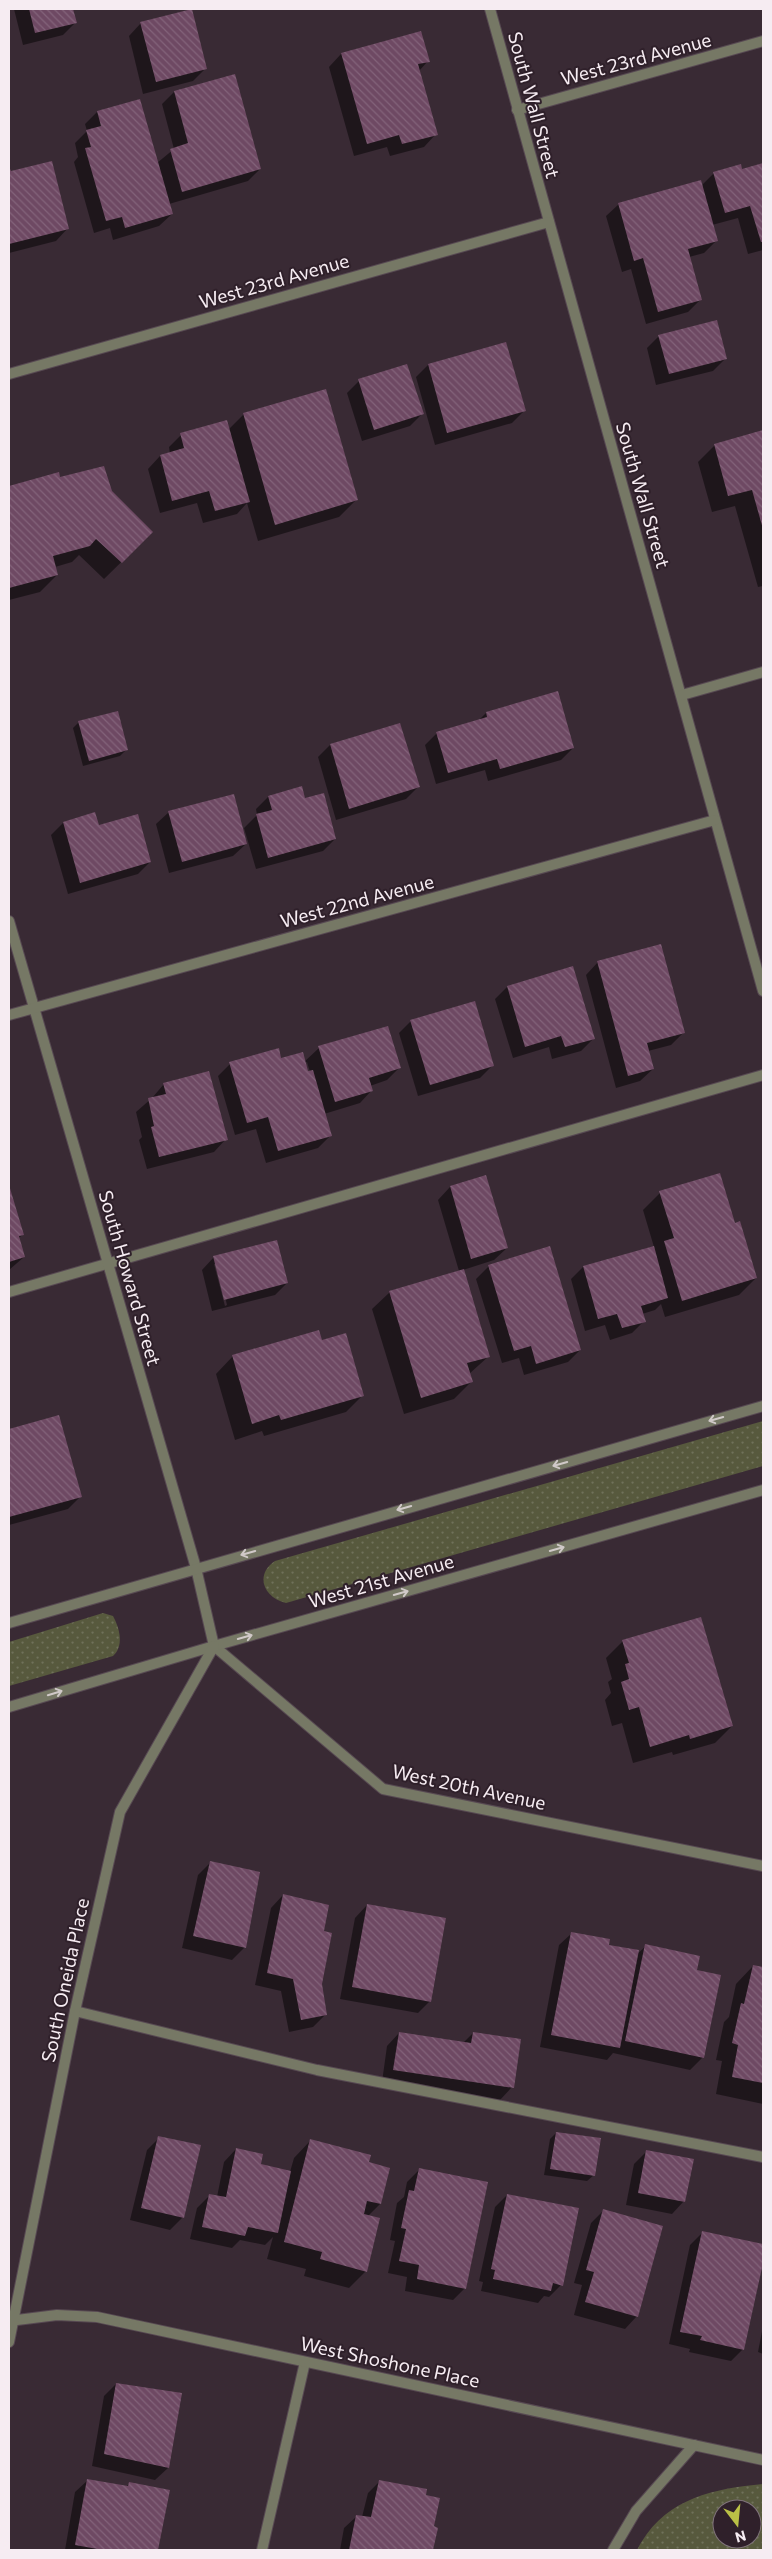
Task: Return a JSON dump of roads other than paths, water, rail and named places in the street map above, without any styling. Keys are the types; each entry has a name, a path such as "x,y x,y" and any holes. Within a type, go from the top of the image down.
{"street":[{"name":"South Wall Street","path":"490,9 763,991"},
{"name":"West 23rd Avenue","path":"517,110 763,42"},
{"name":"West 23rd Avenue","path":"9,374 548,222"},
{"path":"682,695 763,672"},
{"name":"West 22nd Avenue","path":"9,1016 715,820"},
{"name":"South Howard Street","path":"9,921 196,1568 214,1646"},
{"path":"9,1292 763,1075"},
{"path":"9,1623 763,1406"},
{"name":"West 21st Avenue","path":"9,1707 214,1646 763,1490"},
{"name":"West 20th Avenue","path":"214,1646 383,1789 763,1866"},
{"name":"South Oneida Place","path":"9,2342 75,2011 120,1812 214,1646"},
{"path":"75,2011 317,2070 763,2157"},
{"name":"West Shoshone Place","path":"12,2320 57,2315 97,2317 763,2460"},
{"path":"262,2550 305,2362"},
{"path":"613,2550 636,2511 694,2445"}]}
